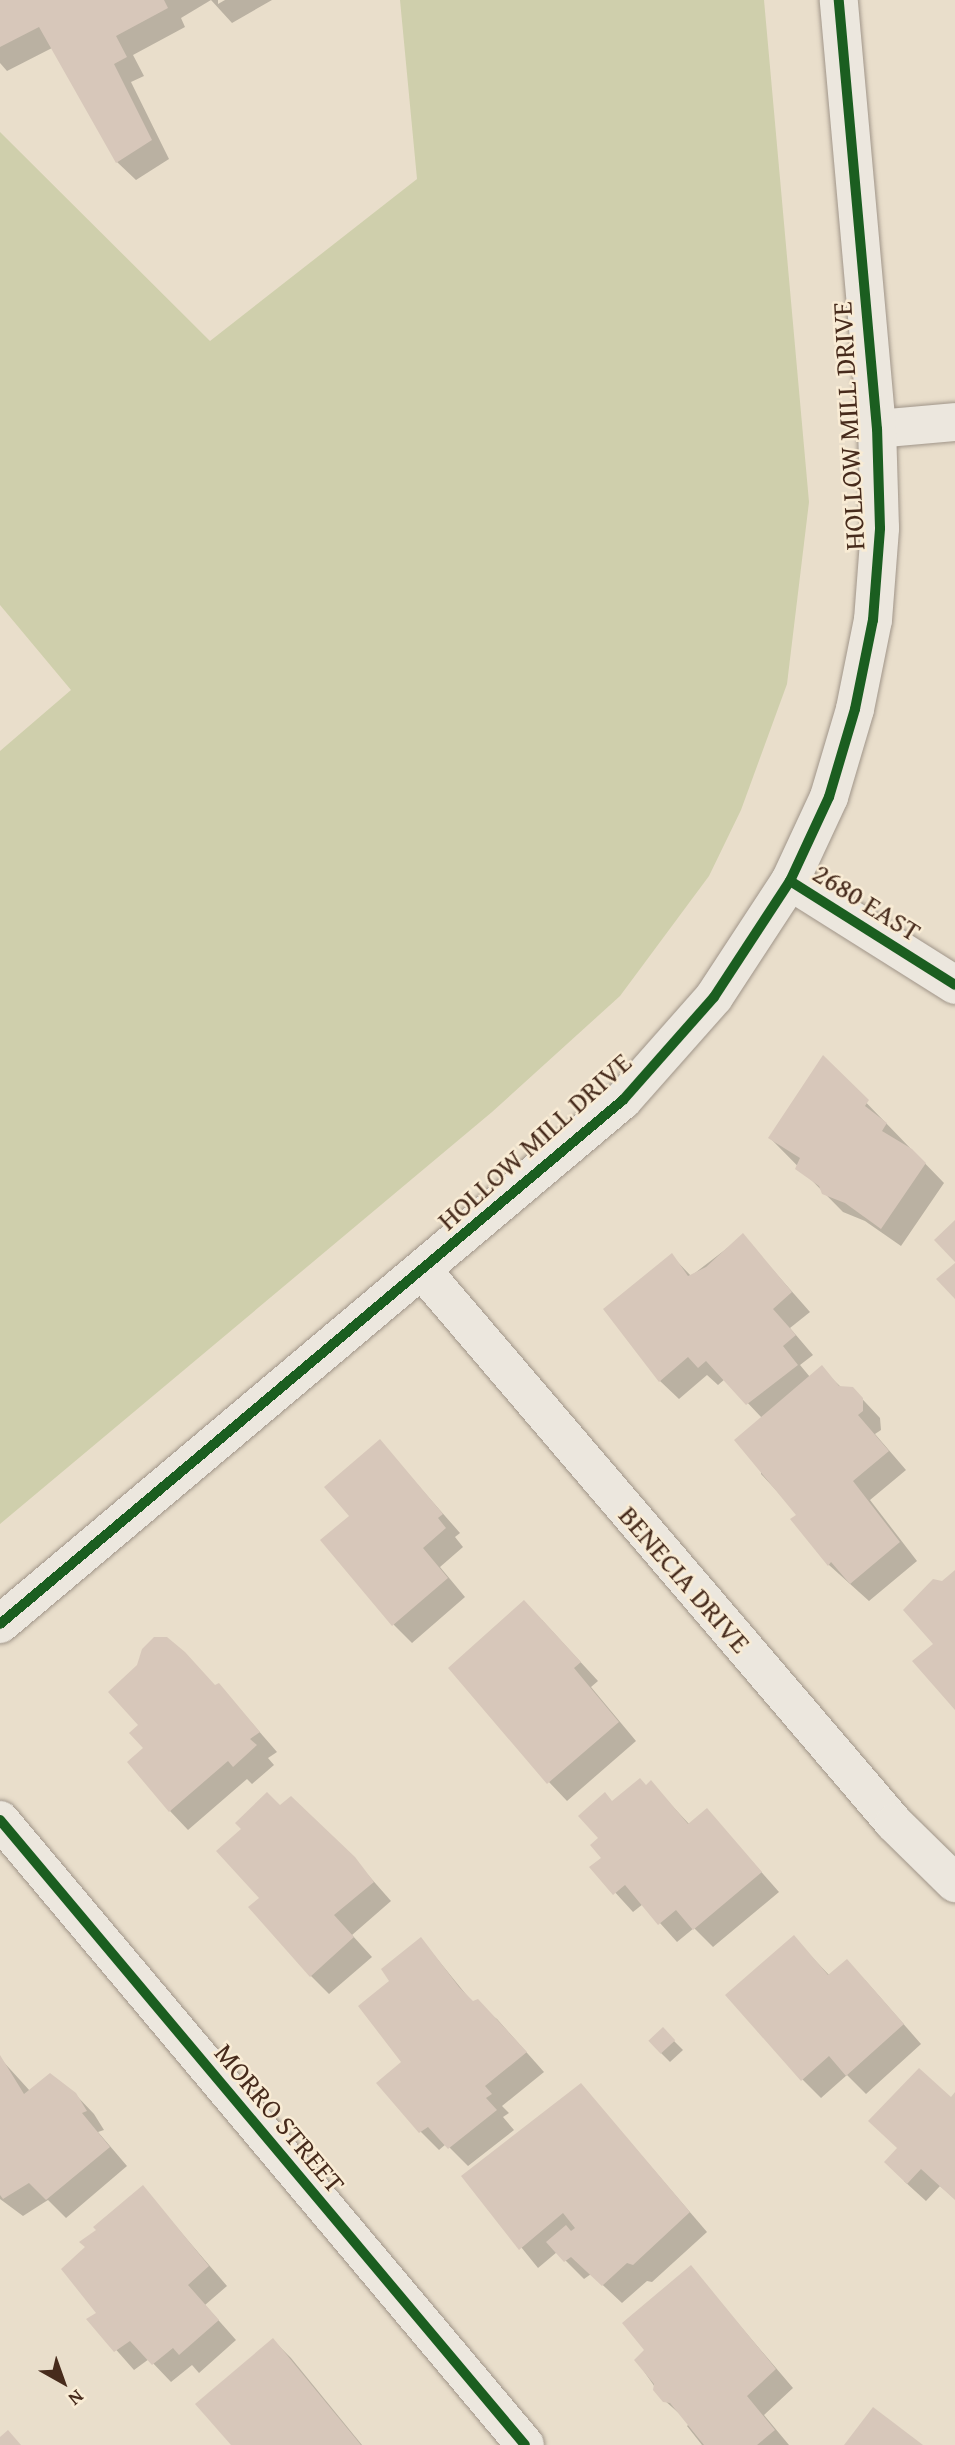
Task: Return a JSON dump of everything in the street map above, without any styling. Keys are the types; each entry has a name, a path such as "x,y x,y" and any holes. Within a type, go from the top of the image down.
{"street":[{"name":"HOLLOW MILL DRIVE","path":"0,1624 623,1100 714,997 790,881 829,797 855,709 873,620 880,528 877,429 839,0"},
{"path":"877,429 955,422"},
{"name":"2680 EAST","path":"790,881 955,985"},
{"name":"BENECIA DRIVE","path":"422,1270 894,1823 955,1883"},
{"name":"MORRO STREET","path":"0,1820 524,2445"}],"green space":[{"path":"400,0 764,0 809,502 787,684 741,810 709,876 620,996 492,1112 0,1524 0,751 71,690 0,605 0,132 210,341 417,179"}],"building":[{"path":"0,0 164,0 168,8 116,36 127,57 114,64 152,140 116,163 39,27 0,47"},
{"path":"823,1055 869,1100 865,1106 887,1123 882,1131 912,1149 926,1163 881,1229 845,1203 822,1194 819,1186 795,1169 800,1158 768,1138"},
{"path":"955,1220 955,1262 934,1240"},
{"path":"743,1233 792,1292 773,1309 796,1335 783,1346 798,1365 746,1405 706,1361 698,1368 688,1357 659,1382 603,1309 672,1253 688,1276 706,1267"},
{"path":"955,1263 955,1299 936,1279"},
{"path":"822,1365 839,1386 853,1387 863,1398 863,1411 858,1415 889,1451 853,1481 900,1542 850,1584 831,1562 828,1566 790,1519 796,1515 734,1440"},
{"path":"380,1439 443,1514 438,1518 446,1528 423,1548 448,1578 392,1626 320,1540 349,1516 324,1487"},
{"path":"955,1570 955,1710 912,1661 933,1644 903,1610 933,1579 942,1581"},
{"path":"524,1600 581,1662 574,1668 619,1722 547,1784 448,1668"},
{"path":"154,1637 167,1637 185,1652 215,1685 219,1683 260,1732 250,1739 257,1745 233,1767 228,1761 169,1812 127,1762 143,1748 129,1733 138,1725 108,1692 137,1665 142,1649"},
{"path":"640,1778 646,1785 651,1780 688,1824 707,1808 762,1872 693,1930 676,1910 658,1925 625,1885 613,1895 589,1867 601,1858 590,1845 598,1838 578,1816 605,1792 612,1801"},
{"path":"267,1792 280,1805 291,1796 355,1857 374,1882 334,1915 354,1937 310,1977 248,1907 259,1898 216,1851 241,1829 235,1823"},
{"path":"794,1935 828,1975 847,1959 904,2024 846,2076 829,2056 801,2081 725,1995"},
{"path":"421,1937 459,1987 473,2001 478,1999 527,2052 485,2086 492,2094 486,2098 497,2110 448,2149 428,2127 419,2133 376,2083 401,2062 358,2006 389,1981 381,1969"},
{"path":"663,2027 675,2040 661,2054 648,2041"},
{"path":"0,2055 24,2094 50,2073 76,2093 87,2111 82,2113 110,2147 46,2200 29,2183 3,2199 0,2195"},
{"path":"919,2068 951,2097 955,2092 955,2200 921,2169 907,2184 884,2162 897,2148 868,2121"},
{"path":"581,2083 690,2212 633,2265 627,2263 602,2286 571,2257 564,2262 546,2242 566,2225 571,2231 575,2228 563,2213 519,2250 461,2176"},
{"path":"143,2185 209,2266 188,2285 219,2320 179,2355 173,2348 152,2365 130,2341 114,2352 86,2319 96,2313 61,2269 85,2247 79,2242 96,2230 93,2227"},
{"path":"691,2265 776,2369 747,2396 775,2430 757,2445 704,2445 670,2403 663,2402 653,2390 654,2384 634,2360 644,2350 622,2323"},
{"path":"273,2338 361,2445 231,2445 195,2404"},
{"path":"873,2407 923,2445 844,2445"},
{"path":"8,2430 21,2445 0,2445 0,2437"}],"cycle path":[{"path":"0,1624 623,1100 714,997 790,881 829,797 855,709 873,620 880,528 877,429 839,0"},
{"path":"790,881 955,985"},
{"path":"0,1820 525,2445"}]}
